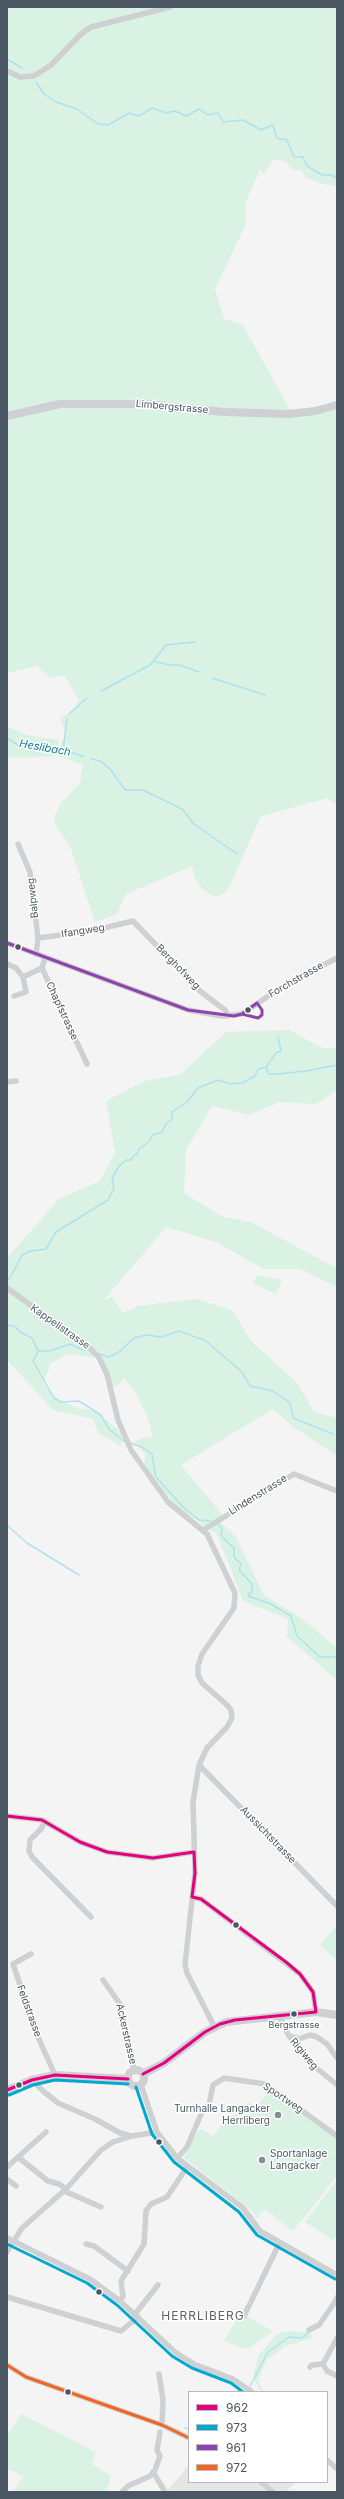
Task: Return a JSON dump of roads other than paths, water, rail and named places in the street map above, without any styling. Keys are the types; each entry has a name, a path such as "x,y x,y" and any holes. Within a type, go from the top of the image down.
{"street":[{"path":"7,72 20,77 34,76 51,65 81,34 91,28 170,7"},
{"name":"Limbergstrasse","path":"7,416 60,404 145,404 224,412 289,414 314,411 337,405"},
{"name":"Balpweg","path":"18,844 30,872 38,938 36,954"},
{"name":"Ifangweg","path":"38,938 91,931 128,921"},
{"name":"Berghofweg","path":"128,921 135,922 201,992 225,1010 228,1016"},
{"name":"Forchstrasse","path":"7,943 188,1010 228,1016 242,1014 286,984 337,958"},
{"path":"22,977 42,968 45,957"},
{"path":"7,964 16,968 22,977 26,992 14,996"},
{"name":"Chapfstrasse","path":"42,968 87,1064"},
{"path":"7,1082 16,1080"},
{"name":"Kappelistrasse","path":"7,1288 86,1344 98,1356 107,1374 118,1420 129,1447 168,1502 203,1530"},
{"name":"Lindenstrasse","path":"203,1530 294,1474 337,1491"},
{"path":"203,1530 210,1540 236,1601 234,1608 202,1654 198,1666 198,1675 202,1683 226,1704 231,1710 232,1718 227,1727 207,1748 198,1765 193,1802 195,1874 186,1970 214,2026"},
{"name":"Aussichtstrasse","path":"198,1765 337,1906"},
{"path":"7,1816 30,1817 45,1821 80,1842 107,1852 153,1858 194,1852"},
{"path":"45,1821 41,1829 30,1840 29,1851 32,1857 91,1917"},
{"path":"192,1897 201,1900 300,1974 313,1992 316,2012"},
{"name":"Feldstrasse","path":"30,1954 13,1964 38,2037 55,2075"},
{"name":"Ackerstrasse","path":"103,1980 120,2004 134,2070"},
{"path":"143,2074 164,2063 214,2026 235,2020 316,2012 337,2015"},
{"name":"Rigiweg","path":"279,2016 289,2036 307,2060 337,2085"},
{"path":"289,2036 298,2039 310,2035 317,2037 327,2044 337,2058"},
{"path":"128,2078 129,2074 134,2070 143,2074"},
{"path":"128,2078 132,2086 140,2085 144,2081 143,2074"},
{"path":"7,2090 32,2080 55,2075 128,2078"},
{"name":"Sportweg","path":"177,2158 187,2146 202,2112 209,2105 213,2086 224,2078 265,2084 337,2136"},
{"path":"32,2080 58,2103 96,2119 115,2131 132,2136"},
{"path":"140,2085 157,2132 177,2158 243,2208 260,2231 279,2244 337,2275"},
{"path":"7,2167 46,2132"},
{"path":"7,2252 13,2242 34,2216 65,2190 101,2150 113,2142 132,2136 157,2132"},
{"path":"18,2157 48,2181 59,2184 65,2190 102,2207"},
{"path":"120,2301 123,2296 120,2284 144,2244 146,2211 151,2204 167,2197 187,2167"},
{"path":"7,2179 16,2186"},
{"path":"7,2238 69,2267 120,2301 163,2343 185,2359 233,2379 251,2391"},
{"path":"86,2244 94,2246 128,2271"},
{"path":"244,2316 279,2244"},
{"path":"7,2297 121,2331 136,2315 158,2285"},
{"path":"309,2330 319,2326 337,2299"},
{"path":"323,2364 337,2338"},
{"path":"310,2367 312,2365 323,2364"},
{"path":"323,2364 327,2371 337,2376"},
{"path":"7,2365 26,2377 162,2425 188,2438"},
{"path":"159,2374 163,2400 162,2425"},
{"path":"122,2492 153,2472 160,2456 157,2450 160,2432"},
{"path":"328,2461 337,2469"},
{"path":"153,2472 164,2490"},
{"path":"262,2483 273,2492"}],"waterway":[{"path":"7,59 22,68"},
{"path":"36,82 44,94 56,102 77,109 98,124 108,125 129,113 139,116 152,108 166,113 175,111 186,116 199,109 208,115 218,113 223,122 243,120 261,130 273,125 277,138 287,140 294,157 303,157 307,166 322,175 331,175 337,178"},
{"path":"101,691 150,665 166,645 195,642"},
{"path":"153,661 169,665 179,665 199,672"},
{"path":"212,678 265,695"},
{"path":"70,713 87,698"},
{"path":"63,750 67,719"},
{"name":"Heslibach","path":"7,738 18,745 63,750 83,756"},
{"name":"Heslibach","path":"91,759 101,761 111,770 125,790 143,790 182,809 194,824 237,854"},
{"path":"266,1067 276,1053 281,1051 278,1037"},
{"path":"7,1279 10,1278 22,1255 31,1251 46,1249 56,1232 108,1200 114,1188 112,1178 119,1166 126,1160 131,1160 134,1155 137,1155 139,1149 150,1141 152,1135 162,1132 166,1124 172,1119 172,1112 187,1102 198,1088 218,1080 231,1084 242,1083 255,1076 258,1069 266,1067 269,1074 278,1074 306,1071 337,1065"},
{"path":"7,1325 16,1327 20,1332 32,1338 38,1351 33,1361 54,1398 61,1402 79,1401 101,1415 108,1428 126,1443"},
{"path":"100,1354 109,1357 119,1352 134,1338 146,1335 162,1337 179,1331 206,1341 242,1372 250,1386 273,1391 290,1403 293,1418 333,1434"},
{"path":"38,1351 50,1351 70,1344 84,1350"},
{"path":"130,1443 142,1447 152,1454 156,1477 184,1508 199,1520 211,1521"},
{"path":"217,1524 222,1528 221,1536 234,1548 234,1557 241,1564 239,1570 252,1584 252,1590 248,1596 271,1604 291,1616 297,1636 320,1657 335,1657 337,1660"},
{"path":"7,1525 27,1543 79,1575"},
{"path":"334,2299 337,2294"},
{"path":"250,2386 268,2352 289,2337 302,2338 308,2333"}],"place":[{"name":"Bergstrasse","path":"294,2014"},
{"name":"Turnhalle Langacker Herrliberg","path":"278,2115"},
{"name":"Sportanlage Langacker","path":"262,2160"}],"district":[{"name":"HERRLIBERG","path":"203,2316"}]}
